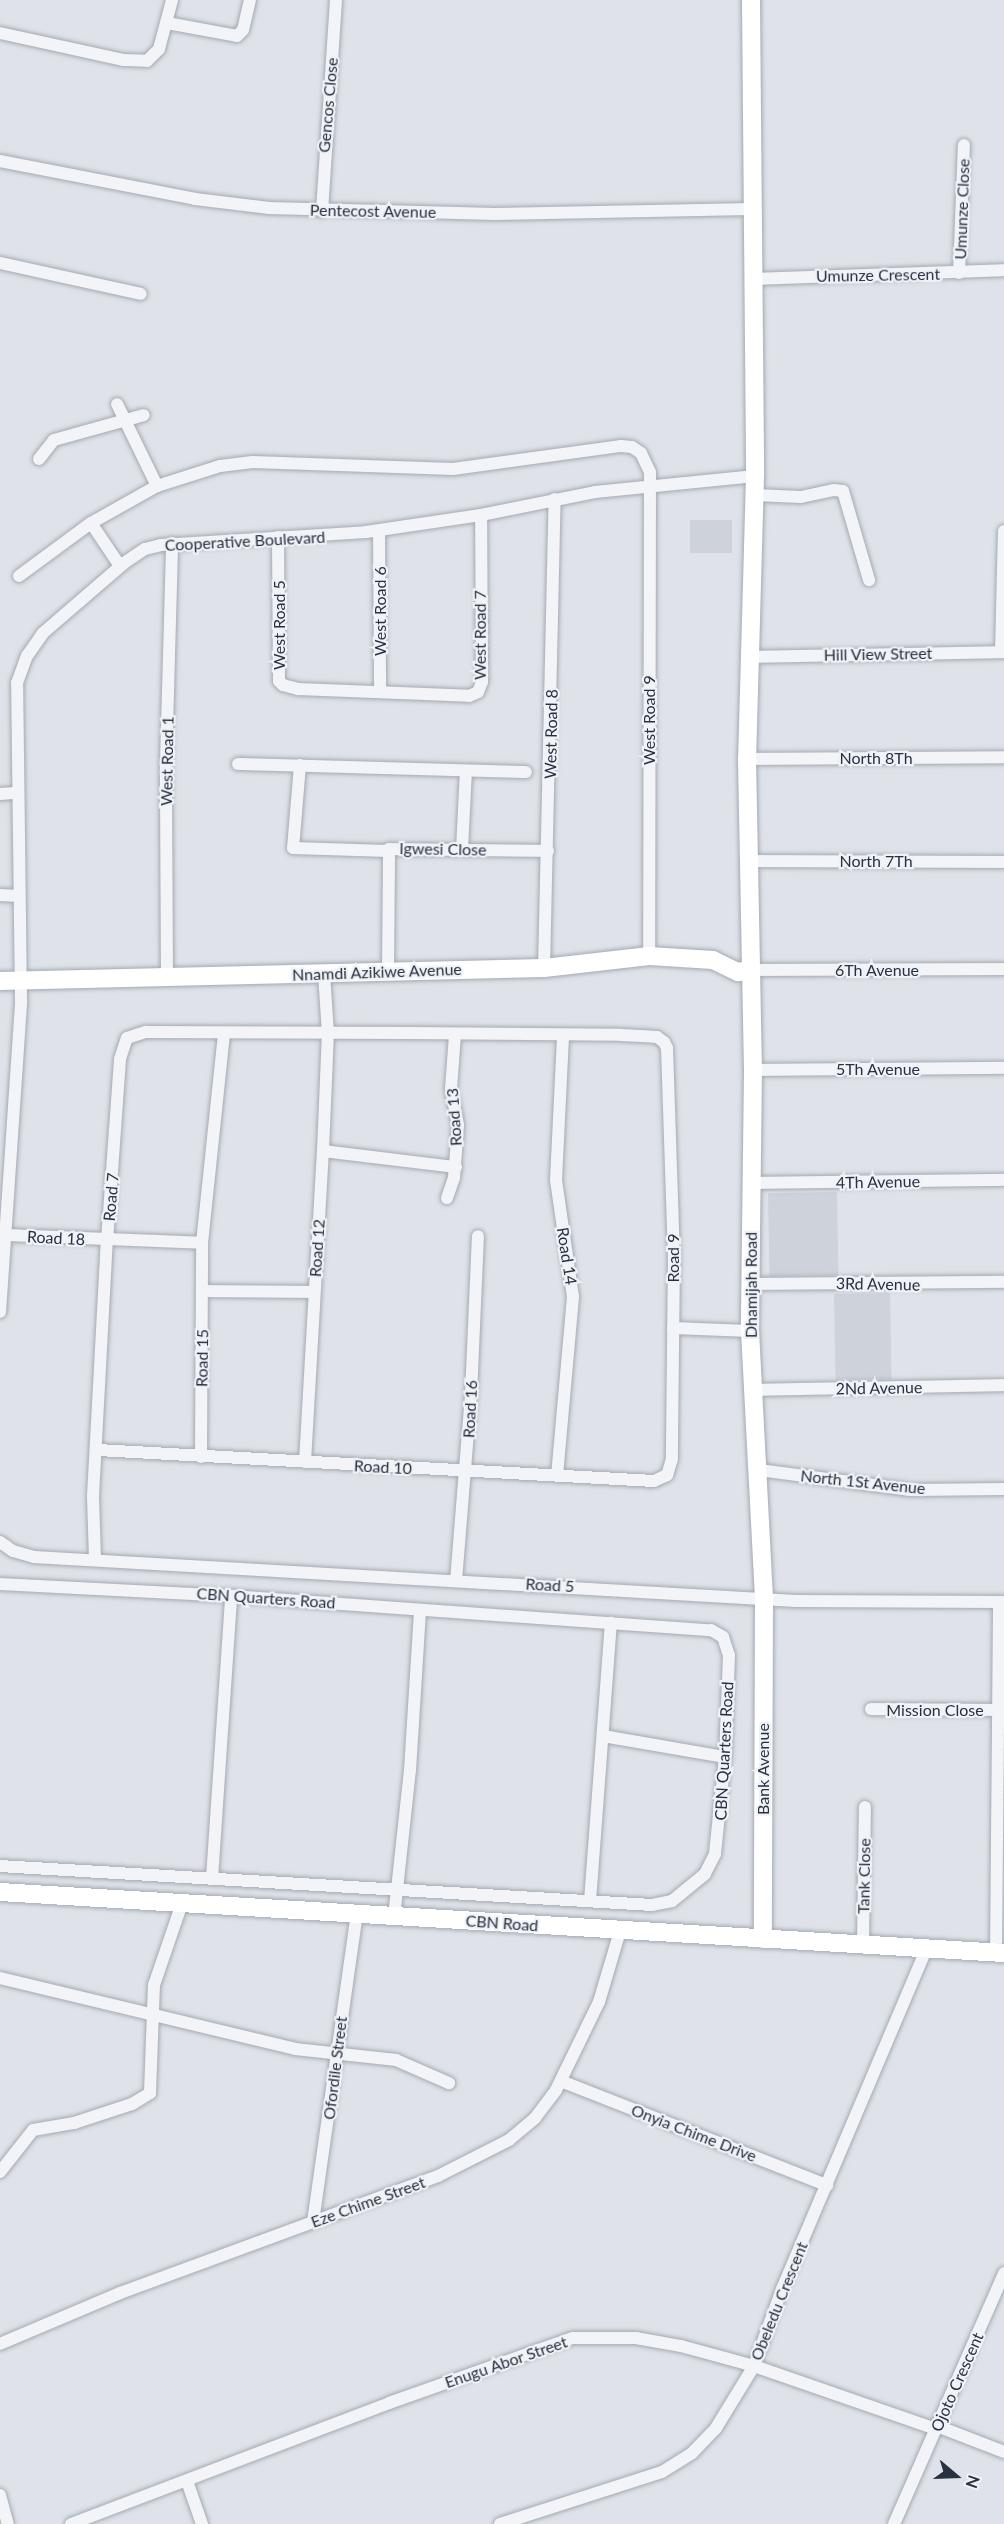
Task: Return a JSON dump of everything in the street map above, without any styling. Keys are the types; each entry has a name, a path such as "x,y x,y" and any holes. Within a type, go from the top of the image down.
{"main road":[{"name":"Dhamijah Road","path":"751,0 751,279 755,476 752,657 747,759 753,1070 750,1331 759,1470 759,1556 764,1599"},
{"name":"Nnamdi Azikiwe Avenue","path":"0,981 167,979 544,968 649,956 713,960 738,972 751,970"},
{"name":"Bank Avenue","path":"763,1939 764,1599"},
{"name":"CBN Road","path":"0,1892 1000,1953"}],"street":[{"path":"0,33 140,62 156,55 172,0"},
{"path":"167,23 237,36 243,30 250,0"},
{"name":"Gencos Close","path":"322,211 336,0"},
{"name":"Umunze Close","path":"959,273 964,145"},
{"name":"Pentecost Avenue","path":"0,161 195,199 322,211 495,214 751,209"},
{"path":"0,263 141,294"},
{"name":"Umunze Crescent","path":"751,279 1004,270"},
{"path":"117,404 128,421 157,486"},
{"path":"39,459 54,440 144,415"},
{"name":"West Road 9","path":"19,576 91,523 157,486 220,466 253,462 453,469 621,446 632,447 648,462 649,956"},
{"name":"Cooperative Boulevard","path":"0,1312 20,980 16,792 17,683 27,656 51,625 120,566 145,549 172,543 380,531 648,484 755,476"},
{"path":"754,495 801,497 834,490 843,491 868,579"},
{"name":"West Road 8","path":"544,968 549,851 555,499"},
{"name":"West Road 7","path":"380,692 464,696 478,692 482,682 481,515"},
{"path":"91,523 120,566"},
{"name":"West Road 6","path":"380,531 380,692"},
{"path":"1003,652 1004,531"},
{"name":"West Road 5","path":"278,537 279,681 290,689 380,692"},
{"name":"West Road 1","path":"167,979 166,763 172,543"},
{"name":"Hill View Street","path":"752,657 1003,652"},
{"name":"North 8Th","path":"747,759 1004,757"},
{"path":"237,764 526,772"},
{"path":"300,765 292,848 388,851"},
{"path":"462,849 466,771"},
{"path":"0,794 16,792"},
{"name":"Igwesi Close","path":"388,972 388,851 462,849 549,851"},
{"name":"North 7Th","path":"749,861 1004,862"},
{"path":"0,895 18,896"},
{"name":"6Th Avenue","path":"751,970 1004,969"},
{"name":"Road 12","path":"305,1462 324,1152 328,1033 324,974"},
{"name":"Road 7","path":"95,1560 92,1540 107,1241 123,1044 133,1034 146,1032 621,1035 657,1037 664,1042"},
{"name":"Road 15","path":"201,1457 205,1258 202,1243 224,1033"},
{"name":"Road 13","path":"447,1198 456,1167 458,1125 451,1089 455,1034"},
{"name":"Road 14","path":"557,1476 573,1297 556,1180 563,1036"},
{"name":"Road 9","path":"664,1042 672,1154 672,1459 667,1474"},
{"name":"5Th Avenue","path":"753,1070 1004,1068"},
{"path":"324,1152 456,1167"},
{"name":"4Th Avenue","path":"752,1183 1004,1180"},
{"name":"Road 18","path":"6,1235 107,1241 202,1243"},
{"name":"Road 16","path":"456,1581 466,1472 478,1236"},
{"name":"3Rd Avenue","path":"751,1284 1004,1282"},
{"path":"203,1291 315,1292"},
{"path":"673,1328 750,1331"},
{"name":"2Nd Avenue","path":"754,1390 1004,1385"},
{"name":"Road 10","path":"98,1450 654,1481 667,1474"},
{"name":"North 1St Avenue","path":"759,1470 911,1490 1004,1489"},
{"name":"Road 5","path":"0,1542 13,1551 34,1557 764,1599 1002,1602"},
{"name":"CBN Quarters Road","path":"0,1584 231,1596 711,1630 723,1637 729,1655 719,1833 705,1874 672,1901 652,1905 0,1866"},
{"path":"212,1878 231,1596"},
{"path":"1000,1953 999,1710 1002,1602"},
{"path":"394,1917 420,1610"},
{"path":"590,1901 611,1623"},
{"name":"Mission Close","path":"871,1709 999,1710"},
{"path":"603,1736 725,1757"},
{"name":"Tank Close","path":"863,1944 865,1807"},
{"path":"0,2172 33,2130 74,2123 132,2104 150,2094 155,1976 182,1903"},
{"name":"Ofordile Street","path":"313,2223 357,1914"},
{"name":"Eze Chime Street","path":"0,2344 120,2292 438,2176 495,2149 535,2118 561,2080 599,2002 620,1931"},
{"name":"Obeledu Crescent","path":"500,2524 641,2481 678,2463 710,2435 754,2366 927,1948"},
{"path":"0,1978 152,2012 250,2040 338,2054 396,2060 449,2083"},
{"name":"Onyia Chime Drive","path":"561,2080 827,2185"},
{"name":"Ojoto Crescent","path":"894,2524 1004,2273"},
{"name":"Enugu Abor Street","path":"70,2524 389,2403 568,2339 648,2340 754,2366 1004,2452"},
{"path":"188,2481 202,2524"},
{"path":"0,2495 8,2524"}],"shaded area":[{"path":"690,520 732,520 732,553 690,553"},
{"path":"837,1192 838,1275 769,1276 768,1193"},
{"path":"890,1293 892,1379 836,1380 834,1294"}]}
